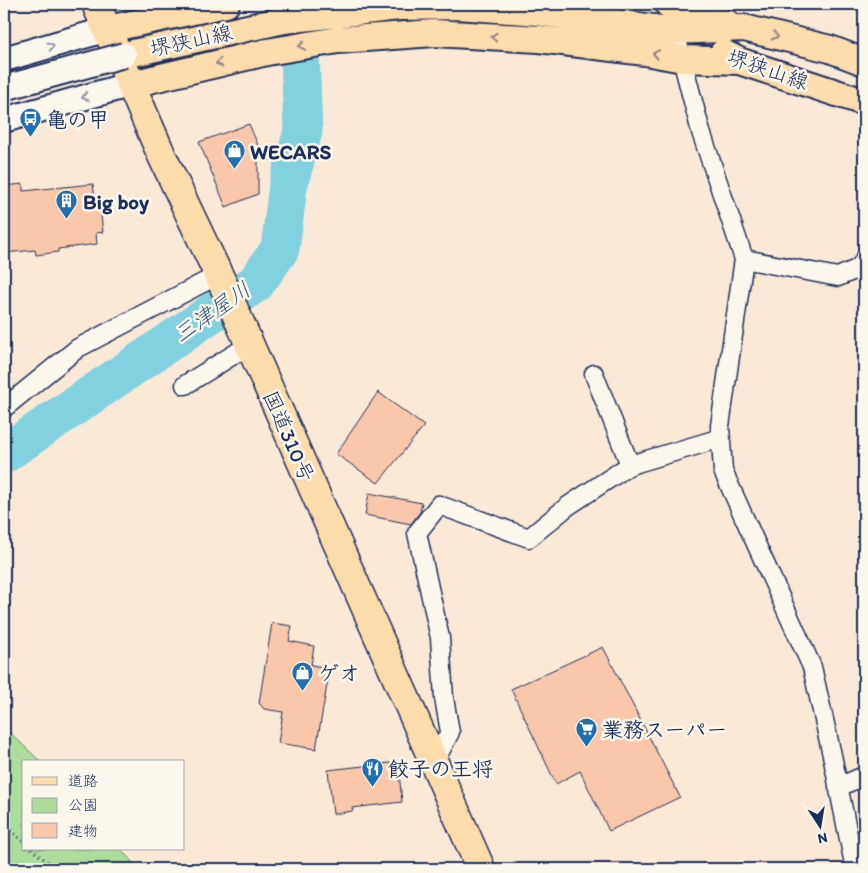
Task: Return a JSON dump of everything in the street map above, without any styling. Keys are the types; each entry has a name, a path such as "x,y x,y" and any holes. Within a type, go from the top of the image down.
{"highway":[{"name":"国道310号","path":"96,4 162,156 220,279 481,869"}],"main road":[{"path":"4,59 108,29 226,4"},
{"path":"668,4 744,28"},
{"name":"堺狭山線","path":"124,54 284,20 358,10 458,6 538,12 675,31 744,28 830,49 864,62"},
{"name":"堺狭山線","path":"675,31 739,61 864,102"},
{"path":"4,120 132,84 267,52 338,40 434,34 540,39 645,52 683,60 739,61"},
{"path":"4,88 124,54"}],"street":[{"path":"668,4 702,132 744,258 720,426 723,471 812,666 855,869"},
{"path":"744,258 838,277 859,268 864,260"},
{"path":"4,408 78,348 220,279"},
{"path":"185,385 248,345"},
{"path":"594,374 630,465"},
{"path":"434,764 450,732 444,698 440,638 417,533 439,505 529,538 568,506 630,465 721,438"},
{"path":"838,787 864,776"}],"path":[{"path":"4,823 22,841"},
{"path":"32,850 57,869"}],"green space":[{"path":"4,727 39,760 22,760 22,850 122,850 138,869 4,869"}],"building":[{"name":"WECARS","path":"249,124 258,145 258,194 226,207 199,142"},
{"name":"Big boy","path":"23,184 23,191 93,184 96,208 100,208 103,232 96,233 97,244 58,249 58,252 36,255 35,250 4,253 4,186"},
{"path":"378,392 424,426 378,483 336,454"},
{"path":"369,493 422,503 420,512 411,524 365,515"},
{"path":"272,623 292,626 289,641 314,646 311,665 330,668 316,749 278,743 283,712 264,709 259,703"},
{"path":"603,647 680,797 609,831 580,771 556,784 511,689"},
{"path":"398,762 402,802 352,808 353,811 333,814 328,770"}],"waterway":[{"name":"三津屋川","path":"4,454 256,283 280,249 288,186 303,131 298,4"}],"place":[{"name":"亀の甲","path":"30,138"},
{"name":"WECARS","path":"234,170"},
{"name":"Big boy","path":"67,220"},
{"name":"ゲオ","path":"302,691"},
{"name":"業務スーパー","path":"586,748"},
{"name":"餃子の王将","path":"372,787"}]}
